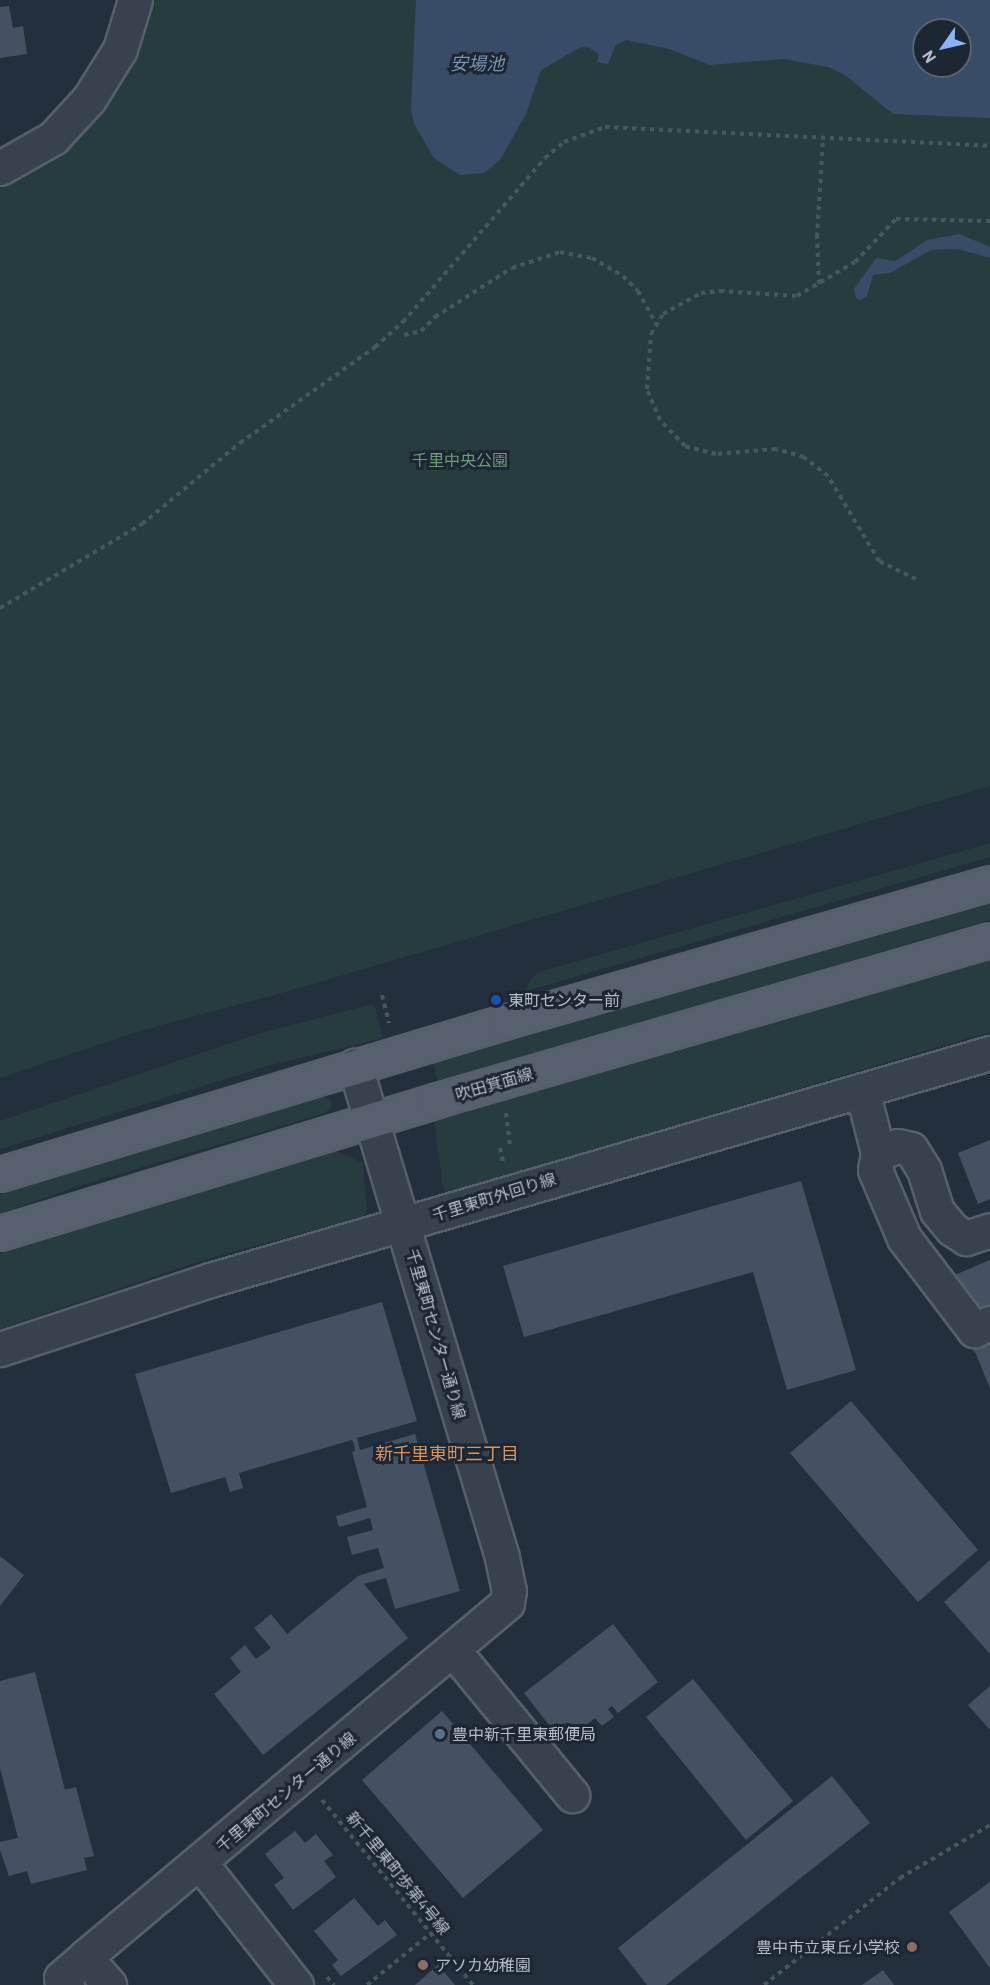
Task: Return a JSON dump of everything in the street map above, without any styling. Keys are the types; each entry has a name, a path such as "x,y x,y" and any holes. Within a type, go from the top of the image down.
{"main road":[{"path":"0,1174 355,1066 990,883"},
{"name":"吹田箕面線","path":"0,1233 371,1119 990,940"}],"street":[{"path":"0,168 53,138 89,99 120,49 135,0"},
{"name":"千里東町外回り線","path":"0,1349 135,1302 990,1053"},
{"name":"千里東町センター通り線","path":"67,1985 61,1978 85,1957 201,1864 507,1603 509,1591 404,1224 355,1066"},
{"path":"862,1090 878,1154 875,1170 904,1238 974,1330 990,1323"},
{"path":"878,1154 898,1146 911,1149 924,1170 937,1211 952,1229 966,1238 989,1234"},
{"path":"453,1650 572,1795"},
{"name":"千里東町センター通り線","path":"201,1864 296,1985"},
{"path":"85,1957 109,1985"}],"path":[{"path":"0,608 142,524 240,443 375,347 403,322 545,158 564,142 606,127 990,146"},
{"path":"819,284 817,237 823,138"},
{"path":"916,579 892,570 868,549 828,476 817,464 776,449 716,454 700,452 684,446 660,420 647,389 647,355 656,323 672,307 701,293 720,291 797,296 855,262 896,219 990,221"},
{"path":"404,335 421,331 435,317 512,268 560,252 592,258 623,276 638,291 656,323"},
{"path":"382,995 391,1030"},
{"path":"506,1108 510,1148"},
{"name":"新千里東町歩第4号線","path":"303,1777 473,1985"},
{"path":"764,1985 900,1878 990,1825"},
{"path":"367,1985 431,1933"}],"green space":[{"name":"千里中央公園","path":"149,0 990,0 990,786 285,992 139,1031 0,1078 0,183"},
{"path":"990,843 990,857 526,991 529,981 539,972"},
{"path":"990,900 990,920 438,1082 433,1062"},
{"path":"990,955 990,1032 446,1193 443,1187 434,1121"},
{"path":"374,1004 383,1038 267,1066 0,1149 0,1121 261,1033"},
{"path":"322,1095 332,1102 329,1110 322,1114 72,1188 0,1214 0,1194 123,1152"},
{"path":"334,1150 363,1163 367,1213 363,1217 206,1259 0,1329 0,1253 180,1194"}],"water":[{"name":"安場池","path":"416,0 990,0 990,118 893,114 845,75 828,67 784,59 710,65 669,49 626,40 615,46 608,64 597,62 599,54 590,48 581,47 541,70 526,114 500,160 484,173 460,175 434,158 414,124 411,109"},
{"path":"960,234 990,247 990,258 957,249 931,250 890,273 873,275 867,296 861,300 856,298 854,289 876,258 895,261 927,240"}],"building":[{"path":"9,6 13,28 23,26 27,54 0,58 0,7"},
{"path":"990,1140 990,1199 978,1204 958,1153"},
{"path":"801,1181 856,1370 787,1390 753,1272 524,1337 503,1266"},
{"path":"990,1260 990,1388 976,1354 956,1328 950,1277"},
{"path":"382,1302 417,1421 357,1438 360,1450 415,1434 460,1591 395,1609 386,1578 364,1584 408,1638 263,1755 214,1694 241,1672 230,1658 245,1645 256,1659 271,1648 254,1628 271,1614 287,1634 358,1576 384,1568 378,1548 352,1555 347,1537 373,1530 370,1518 339,1527 336,1516 367,1507 352,1452 355,1451 354,1444 352,1440 239,1473 243,1488 230,1492 225,1477 171,1493 135,1374"},
{"path":"851,1401 978,1550 918,1602 790,1453"},
{"path":"0,1556 24,1575 0,1606"},
{"path":"990,1560 990,1654 944,1602"},
{"path":"613,1624 658,1682 618,1713 612,1706 608,1709 614,1717 602,1726 595,1718 563,1743 524,1693"},
{"path":"35,1672 65,1790 76,1787 94,1856 84,1858 87,1870 31,1884 27,1871 9,1876 0,1850 0,1842 18,1838 0,1768 0,1681"},
{"path":"693,1679 793,1801 746,1840 646,1717"},
{"path":"990,1686 990,1730 968,1705"},
{"path":"442,1711 543,1830 463,1898 362,1780"},
{"path":"832,1776 870,1823 666,1985 647,1985 618,1948"},
{"path":"295,1831 305,1843 316,1834 333,1855 324,1861 336,1877 293,1910 274,1885 284,1878 265,1854"},
{"path":"990,1882 990,1968 949,1912"},
{"path":"354,1898 378,1926 385,1920 397,1935 341,1976 332,1965 338,1960 314,1931"},
{"path":"438,1965 455,1985 415,1985"},
{"path":"883,1970 894,1985 862,1985"}],"place":[{"name":"東町センター前","path":"496,1000"},
{"name":"豊中新千里東郵便局","path":"440,1734"},
{"name":"豊中市立東丘小学校","path":"912,1947"},
{"name":"アソカ幼稚園","path":"423,1965"}],"district":[{"name":"新千里東町三丁目","path":"447,1453"}]}
